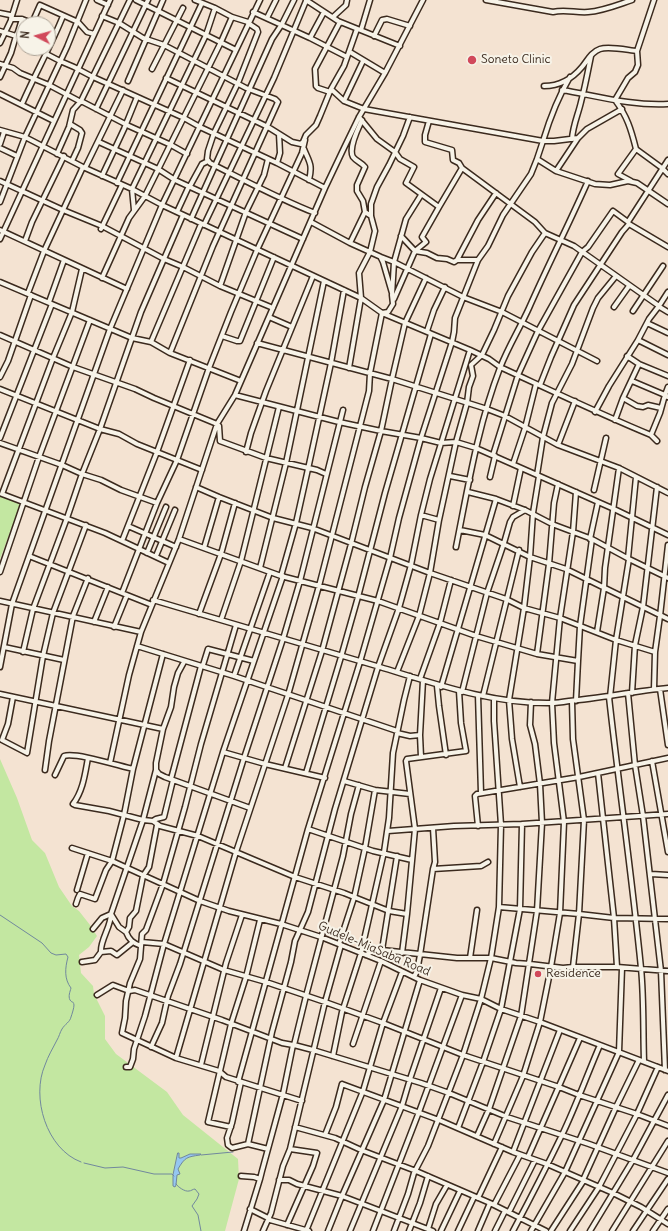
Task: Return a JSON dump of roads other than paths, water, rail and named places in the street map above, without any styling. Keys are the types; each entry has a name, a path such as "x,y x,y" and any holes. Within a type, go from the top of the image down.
{"street":[{"path":"0,43 2,32 11,19 18,0"},
{"path":"0,202 36,111 60,62 86,0"},
{"path":"97,0 108,5"},
{"path":"0,239 2,230 67,95 110,0"},
{"path":"57,154 70,124 73,110 81,102 130,0"},
{"path":"136,0 147,2 157,11 236,50"},
{"path":"128,81 163,0"},
{"path":"195,0 248,23 257,29 258,32 238,83 214,133 208,151 208,161"},
{"path":"0,667 12,604 110,329 162,205 225,76 253,12 260,0"},
{"path":"268,18 276,0"},
{"path":"191,219 228,140 272,39 282,24 294,0"},
{"path":"151,342 183,267 266,94 306,0 340,22 400,46"},
{"path":"333,17 346,5 346,0"},
{"path":"122,593 157,503 177,460 209,368 257,250 303,148 306,135 316,125 348,57 370,0"},
{"path":"350,243 365,212 363,201 357,185 365,167 354,159 352,152 357,131 364,109 400,46 423,0"},
{"path":"486,0 553,12 559,10 588,12 611,8 632,0"},
{"path":"615,100 628,78 635,72 638,65 637,51 654,0"},
{"path":"96,109 147,2"},
{"path":"101,228 130,155 202,3"},
{"path":"35,16 40,5 78,22 87,32 94,34"},
{"path":"152,69 182,8"},
{"path":"134,210 132,189 155,138 206,35 215,8"},
{"path":"253,12 282,24 348,57"},
{"path":"310,38 324,12"},
{"path":"0,13 10,15 11,19"},
{"path":"56,34 63,16"},
{"path":"102,16 146,39 164,45 250,89 266,94 278,102 268,127 219,232 170,353"},
{"path":"102,278 120,236 134,210 145,196 232,17"},
{"path":"11,19 16,19"},
{"path":"374,36 382,20 387,19 410,26"},
{"path":"340,22 315,69 315,76 317,87 331,91 344,101 364,109 544,140 554,141 578,138"},
{"path":"2,32 16,34"},
{"path":"0,77 11,53 16,37"},
{"path":"544,86 560,84 570,78 582,68 591,55 599,50 606,48 637,51"},
{"path":"350,52 385,73"},
{"path":"572,139 573,126 584,94 591,55"},
{"path":"22,104 45,56"},
{"path":"50,56 184,118 325,188"},
{"path":"344,101 363,61"},
{"path":"0,64 13,68 20,73 187,154"},
{"path":"166,78 268,127 292,142 301,144 305,140"},
{"path":"268,1149 248,1144 232,1148 229,1146 227,1138 231,1127 239,1082 281,924 308,829 378,601 421,438 452,342 456,318 463,297 478,260 488,246 504,215 531,174 544,140 551,114 562,90 570,78"},
{"path":"0,378 14,342 44,251 84,168 99,142 123,90"},
{"path":"562,90 645,104 668,104"},
{"path":"0,94 54,121"},
{"path":"102,176 137,97"},
{"path":"615,100 630,124 636,149 668,174"},
{"path":"556,170 578,138 587,130 622,109"},
{"path":"349,368 361,298 359,273 370,252 374,231 371,216 371,204 377,187 395,152 410,117"},
{"path":"361,119 377,139 395,152 400,159 414,167 406,183 438,206"},
{"path":"110,763 136,646 179,539 217,424 235,395 311,222 314,212 361,119"},
{"path":"429,121 425,135 425,142 452,150 453,160 459,163 462,168 535,222 545,233 582,252 659,306"},
{"path":"70,124 82,133 78,148 72,161"},
{"path":"0,144 2,131 25,138 43,146 84,168 132,189 235,240 361,298 382,313 482,355 500,367 575,401 595,412 651,435 657,441"},
{"path":"277,163 280,153 279,134"},
{"path":"99,142 158,169 174,180 217,198 303,239"},
{"path":"0,148 17,156"},
{"path":"303,148 311,163 309,180"},
{"path":"632,182 618,174 636,149"},
{"path":"25,241 32,222 64,156"},
{"path":"220,286 235,240 246,212 266,170 268,159"},
{"path":"537,159 556,170 591,183 610,185 622,182 637,183 668,204"},
{"path":"513,464 538,385 574,305 629,223 668,160"},
{"path":"208,161 243,180 314,212"},
{"path":"177,212 202,164 208,161"},
{"path":"393,297 408,269 415,251 426,242 422,237 438,206 462,168"},
{"path":"0,181 120,236 220,286 273,308"},
{"path":"456,547 476,448 500,367 588,181"},
{"path":"457,260 478,220 496,193"},
{"path":"382,313 388,312 393,304 394,262 406,219 421,194"},
{"path":"490,477 494,456 518,375 538,331 582,252 588,247 613,211 629,223 668,247"},
{"path":"365,212 371,216"},
{"path":"23,652 33,609 100,429 141,312 183,215"},
{"path":"311,222 350,243 394,262 463,297 502,312 597,361"},
{"path":"2,230 126,289"},
{"path":"397,672 419,616 430,573 439,520 450,476 456,442 473,376 471,365 482,355 512,290 532,252 545,233"},
{"path":"402,236 415,251 427,252 437,258 447,259 454,262 457,260 478,260"},
{"path":"222,336 239,342 274,257"},
{"path":"381,257 384,262 393,297"},
{"path":"0,438 34,349 64,260"},
{"path":"600,265 668,312"},
{"path":"633,311 663,266"},
{"path":"82,269 72,312 1,494 67,518 170,563"},
{"path":"246,452 266,390 313,276"},
{"path":"520,787 512,740 509,700 524,608 533,513 543,437 550,410 577,351 593,308 598,298 616,276"},
{"path":"285,768 322,651 351,544 381,431 405,323 426,278"},
{"path":"260,568 286,463 324,281"},
{"path":"0,282 132,338 151,342 170,353 241,381"},
{"path":"614,307 629,286"},
{"path":"431,334 427,330 434,310 445,288"},
{"path":"126,1067 130,1067 133,1059 134,1049 151,995 164,944 198,836 210,792 282,576 296,523 331,363 344,290"},
{"path":"595,412 647,323 668,292"},
{"path":"176,1058 189,1009 236,852 288,695 319,586 369,391 370,373 382,313"},
{"path":"269,317 292,327"},
{"path":"0,572 39,457 90,320"},
{"path":"647,323 668,333"},
{"path":"306,773 341,657 385,493 431,334"},
{"path":"0,335 94,375 135,389 217,424 219,426 220,441 246,452 326,474"},
{"path":"638,340 668,355"},
{"path":"257,343 370,373 487,409 505,416 558,445 619,468 668,493"},
{"path":"248,1144 294,946 299,930 308,912 328,836 362,720 378,667 399,608 411,565 430,479 470,350"},
{"path":"627,356 639,364 668,376"},
{"path":"122,541 157,452 190,360"},
{"path":"615,420 623,398 639,364"},
{"path":"632,381 666,396"},
{"path":"651,435 668,387"},
{"path":"0,389 100,429 119,434 137,444 202,470"},
{"path":"235,395 339,422 441,443 456,442 476,448 614,509 668,535"},
{"path":"623,398 638,406 643,407 648,405 661,408"},
{"path":"558,445 575,401"},
{"path":"221,620 241,561 279,407"},
{"path":"151,1047 162,1023 168,996 200,901 244,758 283,639 300,581 312,528 343,410"},
{"path":"594,490 606,438"},
{"path":"0,443 62,465 82,474 101,480 121,490 157,503"},
{"path":"513,506 521,468"},
{"path":"597,632 619,468"},
{"path":"450,476 470,480"},
{"path":"550,1231 583,1180 616,1107 642,1061 641,969 610,697 616,640 629,559 636,477"},
{"path":"537,654 554,503 558,484"},
{"path":"196,487 273,518 312,528 430,573 506,599 524,608 560,618 616,640 654,652"},
{"path":"657,487 642,608 635,645 630,693 635,765 644,816 656,918 667,1070"},
{"path":"468,492 496,499 533,513 552,524 591,539 666,577"},
{"path":"494,1144 523,1076 540,1022 560,912 564,822 558,781 552,703 560,618 576,492"},
{"path":"204,548 219,497"},
{"path":"446,755 439,706 439,686 459,629 496,499"},
{"path":"573,967 579,914 584,820 573,739 574,701 580,626 591,539 598,502"},
{"path":"199,614 221,554 234,503"},
{"path":"147,553 166,507"},
{"path":"156,556 175,510"},
{"path":"402,953 415,829 406,761 407,759 446,755 466,751 461,723 461,692 488,593 510,522 513,517 525,510"},
{"path":"421,515 439,520"},
{"path":"13,697 8,724 2,740 27,753 43,656 54,613 86,526"},
{"path":"128,526 176,547"},
{"path":"460,530 485,535 519,550 530,557 566,569 642,608 668,619"},
{"path":"179,539 282,576 378,601 476,636 537,654 556,656 578,661"},
{"path":"654,689 654,652 666,577 668,545"},
{"path":"483,696 519,550"},
{"path":"29,556 88,578 152,605"},
{"path":"234,676 270,572"},
{"path":"45,770 49,741 73,616 88,578"},
{"path":"421,757 421,680 440,623 451,580"},
{"path":"94,622 108,587"},
{"path":"114,627 127,595"},
{"path":"154,600 341,657 397,672 439,686 494,699 552,703 610,697 668,688"},
{"path":"0,601 141,632"},
{"path":"236,625 163,884 146,930 142,934 140,959 130,984 122,1032 176,1058 219,1071 226,1077 239,1082 283,1094 302,1101"},
{"path":"136,646 184,662 247,680 397,731 397,733 410,736 420,735"},
{"path":"4,647 64,660"},
{"path":"88,758 78,798 74,805 108,811 143,820 153,821 164,817 172,779 201,666 204,665 208,649 254,661"},
{"path":"76,904 80,894 95,899 106,870 112,861 124,815 133,770 163,654"},
{"path":"82,962 95,960 101,952 101,944 107,932 115,900 128,868 143,820 156,770 163,729 178,673 184,662"},
{"path":"333,1056 343,1008 364,954 372,905 388,831 392,793 393,753 410,676"},
{"path":"660,689 668,745"},
{"path":"0,694 163,729"},
{"path":"478,695 481,793"},
{"path":"394,1231 414,1173 438,1120 463,1055 481,999 491,958 499,907 501,825 494,721 494,699"},
{"path":"477,1136 489,1109 521,1016 537,911 542,823 540,784 535,744 531,728 531,702"},
{"path":"223,752 265,764 325,778"},
{"path":"55,775 64,756 68,754 110,763 133,770"},
{"path":"478,826 475,796 481,793 558,781 668,758"},
{"path":"652,761 668,852"},
{"path":"156,770 159,774 250,808"},
{"path":"598,773 614,918 617,967"},
{"path":"344,781 374,790 410,794"},
{"path":"244,1231 283,1094 293,1045 343,856 359,785"},
{"path":"264,1231 279,1180 290,1150 325,1002 354,898 365,848 374,790"},
{"path":"388,831 564,822 624,816 668,814"},
{"path":"153,821 157,825 198,836 295,877 389,911 407,914"},
{"path":"458,1128 501,1009 520,909 522,824"},
{"path":"126,932 129,927 130,918 136,911 143,876 149,867 157,825"},
{"path":"414,977 417,971 420,955 435,862 433,828"},
{"path":"308,829 365,848 412,860"},
{"name":"Gudele-MiaSaba Road","path":"72,848 112,861 200,901 242,915 281,924 321,937 364,954 420,980 462,995 481,999 501,1009 540,1022 667,1070"},
{"path":"77,890 88,853"},
{"path":"382,950 397,856"},
{"path":"433,869 480,866 488,862"},
{"path":"651,874 668,875"},
{"path":"499,907 614,918 668,919"},
{"path":"470,958 477,910"},
{"path":"93,929 102,918 112,914"},
{"path":"112,914 119,927 126,932 128,937 133,942 142,944 164,944 224,970 266,982 343,1008 463,1055 560,1087 668,1126"},
{"path":"201,1065 224,970 242,915"},
{"path":"231,1127 208,1122 231,1024 246,977 260,920"},
{"path":"101,952 111,951 117,955 133,942"},
{"path":"364,954 382,950 420,955 491,958 510,962 563,968 617,967 668,971"},
{"path":"353,1044 380,961"},
{"path":"531,1231 565,1172 619,1052 622,968"},
{"path":"250,1209 270,1220 307,1231 322,1190 363,1091 383,1023 402,972"},
{"path":"328,1231 361,1150 384,1100 420,980"},
{"path":"97,995 114,985 129,991 135,990 212,1016 271,1040 313,1050 410,1079 525,1123 580,1140 668,1173"},
{"path":"350,1231 402,1106 441,988"},
{"path":"373,1231 429,1086 462,995"},
{"path":"513,1152 560,1030"},
{"path":"528,1157 560,1087 580,1038"},
{"path":"513,1231 536,1190 562,1135 600,1045"},
{"path":"570,1231 599,1187 637,1114 658,1067"},
{"path":"325,1135 336,1107 342,1084 419,1112 520,1155 547,1164 630,1202 668,1224"},
{"path":"590,1231 633,1160 668,1095"},
{"path":"295,1127 325,1135 398,1166 416,1171 492,1204 546,1231"},
{"path":"612,1231 668,1141"},
{"path":"458,1231 502,1147"},
{"path":"287,1225 305,1185 317,1153 290,1150"},
{"path":"478,1231 520,1155"},
{"path":"495,1231 535,1160"},
{"path":"241,1176 260,1179"},
{"path":"409,1231 428,1176"},
{"path":"633,1231 668,1179"},
{"path":"279,1180 290,1180 297,1184 342,1196 433,1231"},
{"path":"428,1229 436,1204 446,1185"},
{"path":"442,1231 460,1191"},
{"path":"653,1231 668,1209"}],"water":[{"path":"178,1153 179,1158 190,1154 201,1154 189,1157 183,1162 178,1169 180,1174 177,1175 175,1187 173,1186 173,1175"}],"waterway":[{"path":"0,915 42,943 51,953 56,955 66,954 68,957 66,977 71,988 69,997 74,1005 74,1008 69,1022 61,1030 46,1062 41,1078 40,1092 41,1106 45,1121 51,1134 59,1146 69,1155 81,1162"},
{"path":"201,1155 233,1152"},
{"path":"84,1163 105,1168 123,1167 154,1174 172,1174 174,1176"},
{"path":"176,1184 186,1191 195,1189 199,1194 192,1206 198,1215 201,1231"}],"place":[{"name":"Soneto Clinic","path":"472,60"},
{"name":"Residence","path":"538,974"}]}
